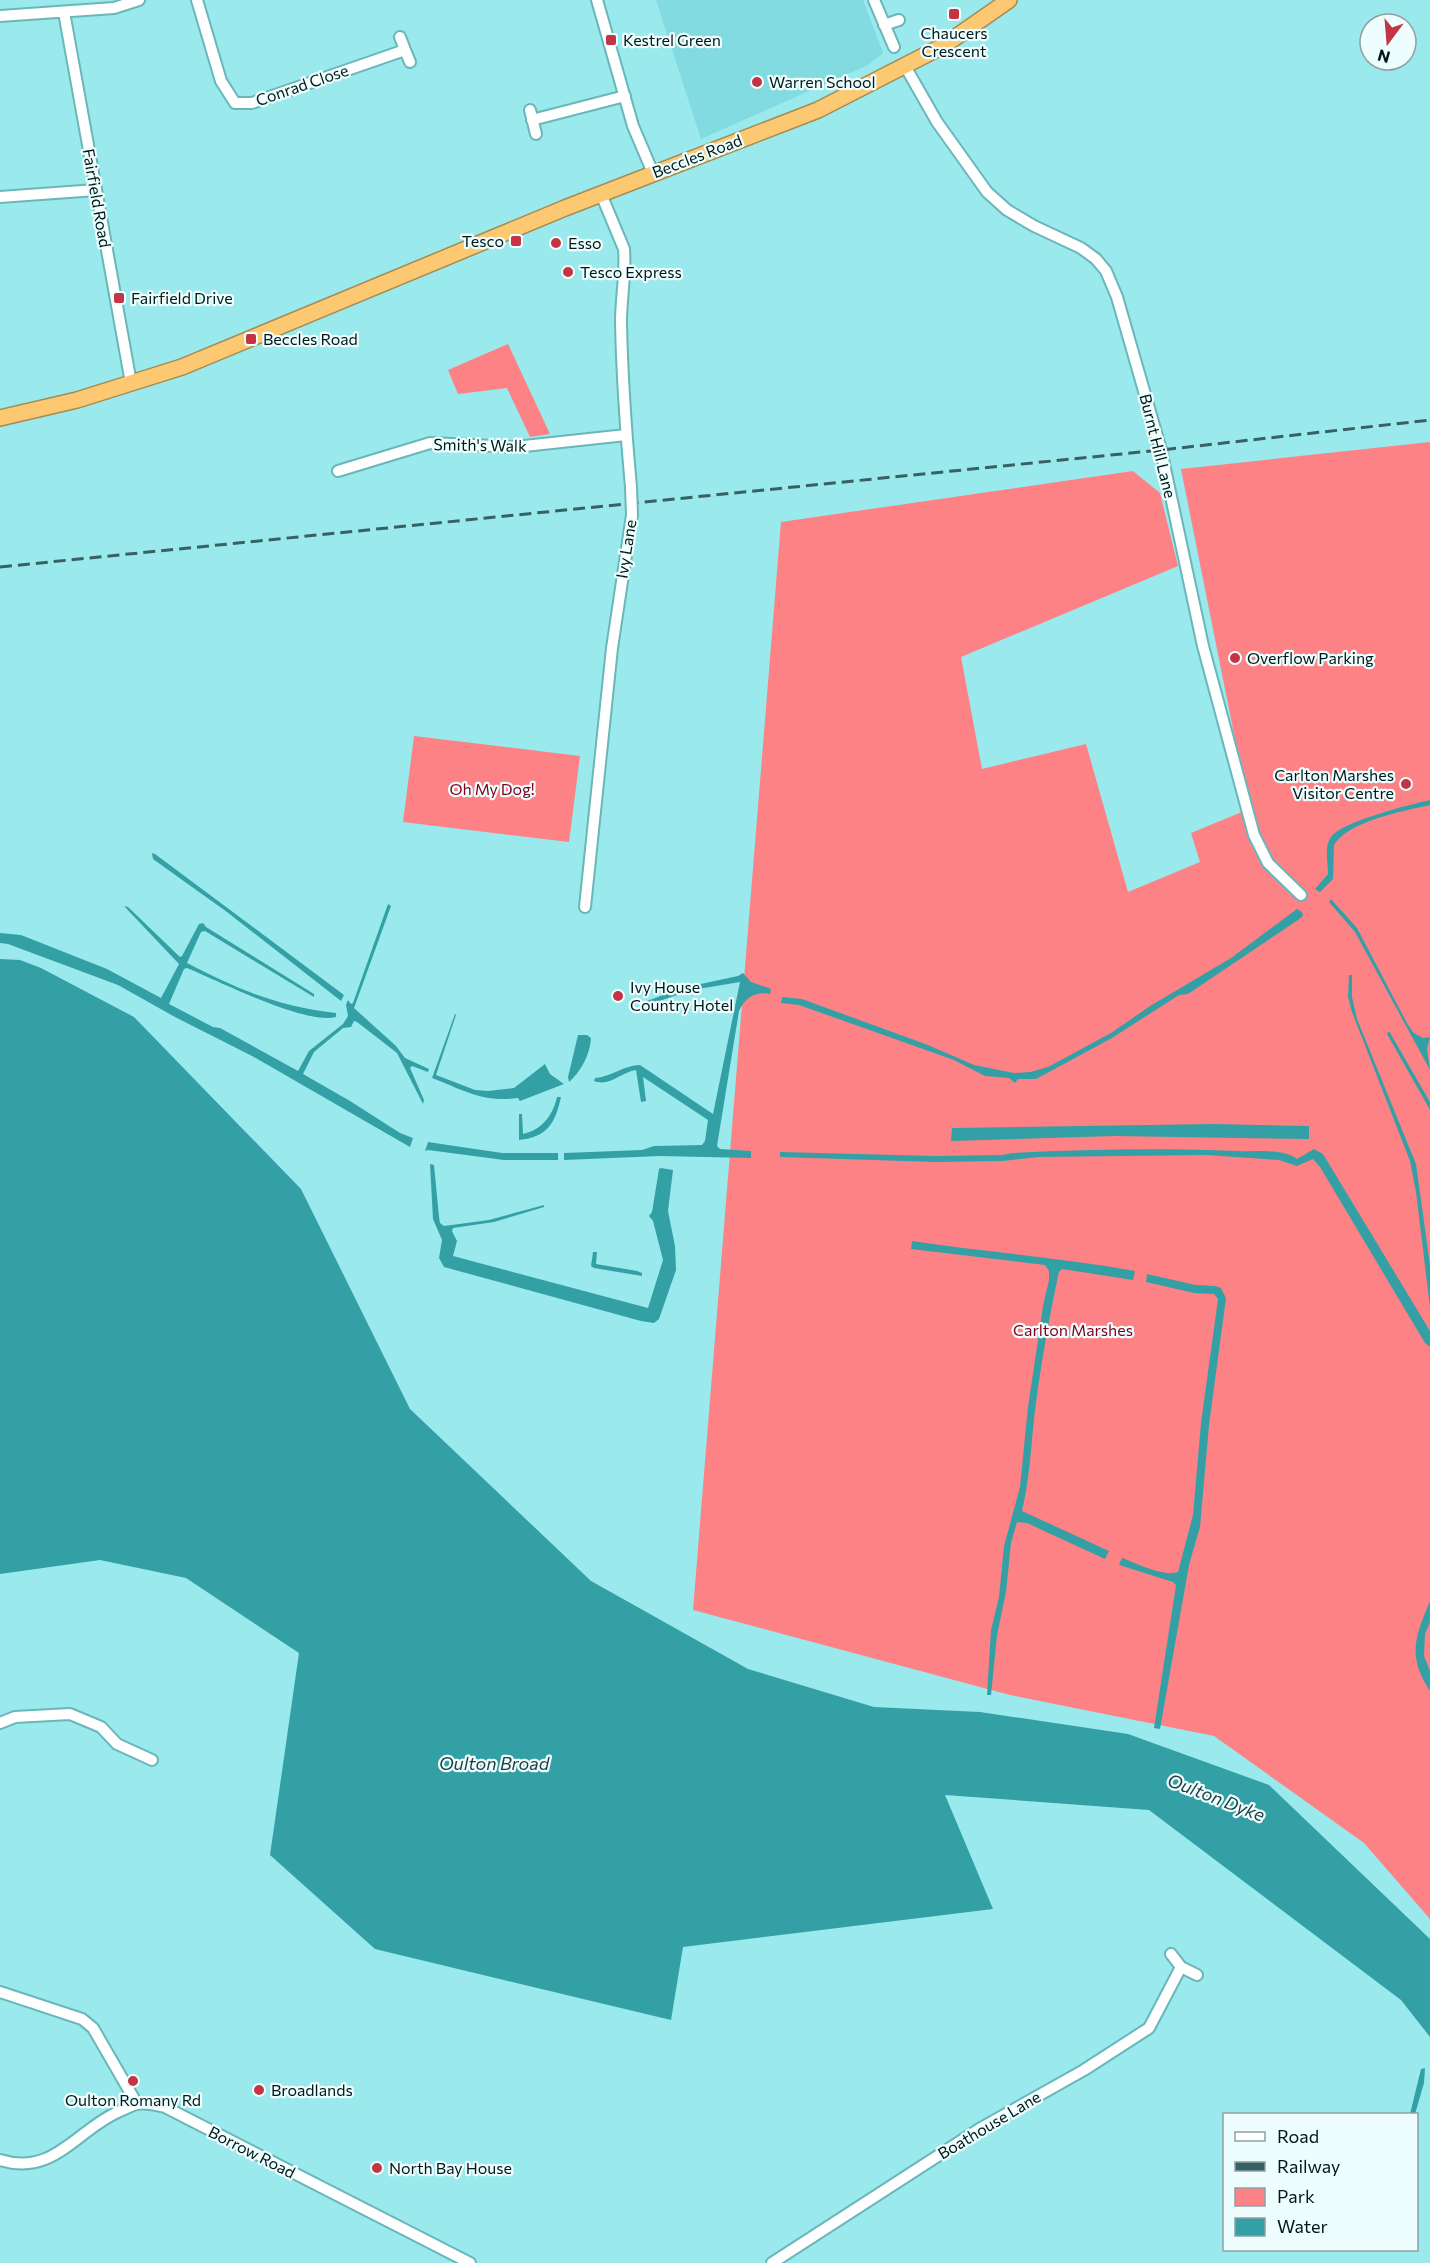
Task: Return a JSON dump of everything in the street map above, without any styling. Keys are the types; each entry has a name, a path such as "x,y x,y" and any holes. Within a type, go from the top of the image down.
{"highway":[{"name":"Beccles Road","path":"0,418 77,400 182,367 601,194 818,110 943,46 1002,2"}],"street":[{"name":"Conrad Close","path":"197,0 221,81 235,103 252,103 405,50"},
{"path":"597,0 633,126 653,173"},
{"path":"874,0 894,47"},
{"path":"0,16 114,8 135,1"},
{"name":"Fairfield Road","path":"64,12 131,383"},
{"path":"884,25 899,20"},
{"path":"400,37 410,62"},
{"name":"Burnt Hill Lane","path":"905,66 937,122 987,192 1007,210 1034,226 1081,248 1096,259 1106,271 1117,297 1161,450 1203,646 1254,835 1268,863 1302,895"},
{"path":"536,134 531,115 625,96"},
{"path":"0,197 96,190"},
{"name":"Ivy Lane","path":"585,907 612,648 632,515 621,307 625,258 624,249 601,194"},
{"name":"Smith's Walk","path":"338,471 430,443 515,447 626,435"},
{"path":"0,1723 15,1717 70,1714 101,1727 117,1744 152,1760"},
{"path":"1171,1954 1181,1967 1197,1975"},
{"name":"Boathouse Lane","path":"772,2263 981,2128 1084,2070 1149,2028 1181,1967"},
{"path":"0,1992 82,2019 93,2028 137,2104 104,2118 66,2149 52,2157 30,2163 9,2163 0,2160"},
{"name":"Borrow Road","path":"137,2104 165,2107 470,2263"}],"shaded area":[{"name":"Warren School","path":"656,0 863,0 883,53 868,65 701,139"}],"green space":[{"path":"508,344 550,434 530,437 507,388 458,394 448,370"},
{"name":"Carlton Marshes","path":"1430,442 1430,1919 1364,1843 1214,1736 1010,1695 693,1610 781,522 1133,471 1160,493 1178,566 961,657 982,769 1086,744 1128,892 1200,862 1191,833 1249,809 1181,469"},
{"name":"Oh My Dog!","path":"414,736 580,756 569,842 403,822"}],"water":[{"path":"1430,800 1430,805 1378,818 1351,829 1334,845 1333,879 1320,892 1315,889 1328,874 1328,845 1331,837 1338,831 1377,814"},
{"path":"152,853 344,995 341,1001 227,912 153,859"},
{"path":"1331,899 1357,928 1408,1025 1414,1033 1423,1038 1430,1037 1427,1049 1430,1070 1355,932 1329,902"},
{"path":"388,904 391,906 354,1008 396,1046 405,1058 429,1069 428,1072 412,1066 410,1068 424,1100 423,1104 397,1053 354,1021 351,1027 343,1028 314,1052 303,1074 400,1133 413,1138 410,1147 254,1057 118,985 0,943 0,933 21,935 107,969 161,998 179,964 124,906 128,907 180,957 199,924 203,923 314,994 314,997 205,931 201,932 187,963 259,996 295,1006 336,1013 336,1017 322,1018 304,1015 187,968 184,969 169,1004 213,1027 220,1028 298,1071 309,1051 343,1024 348,1016 346,1005 348,1000 351,1004 353,1003"},
{"path":"1297,909 1302,912 1303,916 1298,920 1188,994 1179,995 1112,1038 1036,1079 1018,1079 1015,1083 1009,1078 985,1076 954,1060 799,1005 781,1003 782,997 802,999 928,1045 974,1065 1014,1073 1030,1072 1048,1067 1111,1033 1150,1006 1231,958"},
{"name":"Oulton Broad","path":"0,959 20,960 41,968 134,1017 301,1189 410,1409 591,1581 748,1669 874,1707 980,1712 1128,1734 1269,1785 1430,1939 1430,2037 1401,2000 1149,1810 945,1795 993,1909 683,1947 671,2020 375,1949 270,1855 299,1653 186,1578 100,1560 0,1574"},
{"path":"743,973 751,982 771,989 770,994 751,996 739,1011 717,1146 720,1149 751,1151 751,1158 660,1156 564,1160 564,1153 702,1145 705,1141 708,1120 643,1077 646,1101 641,1102 636,1070 610,1081 594,1081 595,1078 640,1065 713,1114 740,982 692,990 647,1005 647,1001 682,988"},
{"path":"1349,975 1352,975 1352,997 1357,1019 1416,1164 1430,1265 1430,1307 1410,1161 1352,1012 1348,997"},
{"path":"455,1014 436,1075 475,1090 488,1091 514,1088 545,1064 550,1074 564,1084 520,1101 518,1098 483,1097 432,1078"},
{"path":"1389,1031 1430,1102 1430,1110 1387,1034"},
{"path":"578,1035 587,1035 591,1038 589,1050 584,1062 569,1082 568,1077"},
{"path":"557,1097 561,1097 559,1106 548,1128 537,1136 519,1140 519,1114 522,1114 523,1134 530,1132 546,1121"},
{"path":"1212,1124 1309,1126 1309,1139 1114,1136 951,1141 952,1128"},
{"path":"428,1142 502,1153 558,1153 558,1160 504,1160 425,1151"},
{"path":"1153,1149 1269,1151 1284,1153 1297,1159 1314,1149 1323,1154 1430,1331 1430,1347 1425,1343 1320,1167 1313,1159 1297,1166 1279,1160 1206,1155 1038,1157 1003,1161 935,1162 780,1157 780,1152 936,1156"},
{"path":"430,1164 434,1165 439,1217 440,1223 444,1226 489,1220 544,1205 544,1207 494,1222 453,1228 452,1231 457,1241 453,1256 648,1308 663,1260 653,1221 649,1216 652,1212 659,1169 673,1170 668,1211 675,1246 676,1270 659,1319 654,1323 641,1321 444,1267 439,1258 442,1240 433,1219"},
{"path":"912,1241 1135,1271 1133,1280 1062,1269 1059,1272 1040,1375 1029,1474 1022,1511 1109,1551 1105,1559 1027,1523 1017,1522 1011,1543 1006,1592 997,1635 991,1695 987,1695 991,1630 999,1597 1004,1546 1020,1487 1028,1407 1049,1271 1045,1265 911,1249"},
{"path":"593,1252 597,1252 596,1264 637,1271 642,1273 642,1276 594,1268 591,1266"},
{"path":"1147,1274 1196,1285 1215,1286 1221,1288 1226,1298 1209,1425 1200,1527 1189,1565 1160,1729 1154,1728 1176,1585 1173,1582 1119,1565 1122,1558 1165,1573 1178,1572 1193,1515 1201,1423 1218,1299 1214,1294 1194,1293 1146,1282"},
{"path":"1430,1601 1430,1622 1425,1634 1424,1656 1430,1671 1430,1691 1418,1667 1416,1646 1420,1625"},
{"path":"1425,2068 1424,2083 1415,2113 1410,2113 1421,2069"}],"railway":[{"path":"0,567 1161,450 1430,420"}],"place":[{"name":"Chaucers Crescent","path":"954,14"},
{"name":"Kestrel Green","path":"611,40"},
{"name":"Warren School","path":"757,82"},
{"name":"Tesco","path":"516,241"},
{"name":"Esso","path":"556,243"},
{"name":"Tesco Express","path":"568,272"},
{"name":"Fairfield Drive","path":"119,298"},
{"name":"Beccles Road","path":"251,339"},
{"name":"Overflow Parking","path":"1235,658"},
{"name":"Carlton Marshes Visitor Centre","path":"1406,784"},
{"name":"Ivy House Country Hotel","path":"618,996"},
{"name":"Oulton Romany Rd","path":"133,2081"},
{"name":"Broadlands","path":"259,2090"},
{"name":"North Bay House","path":"377,2168"}],"water label":[{"name":"Oulton Dyke","path":"1216,1798"}]}
